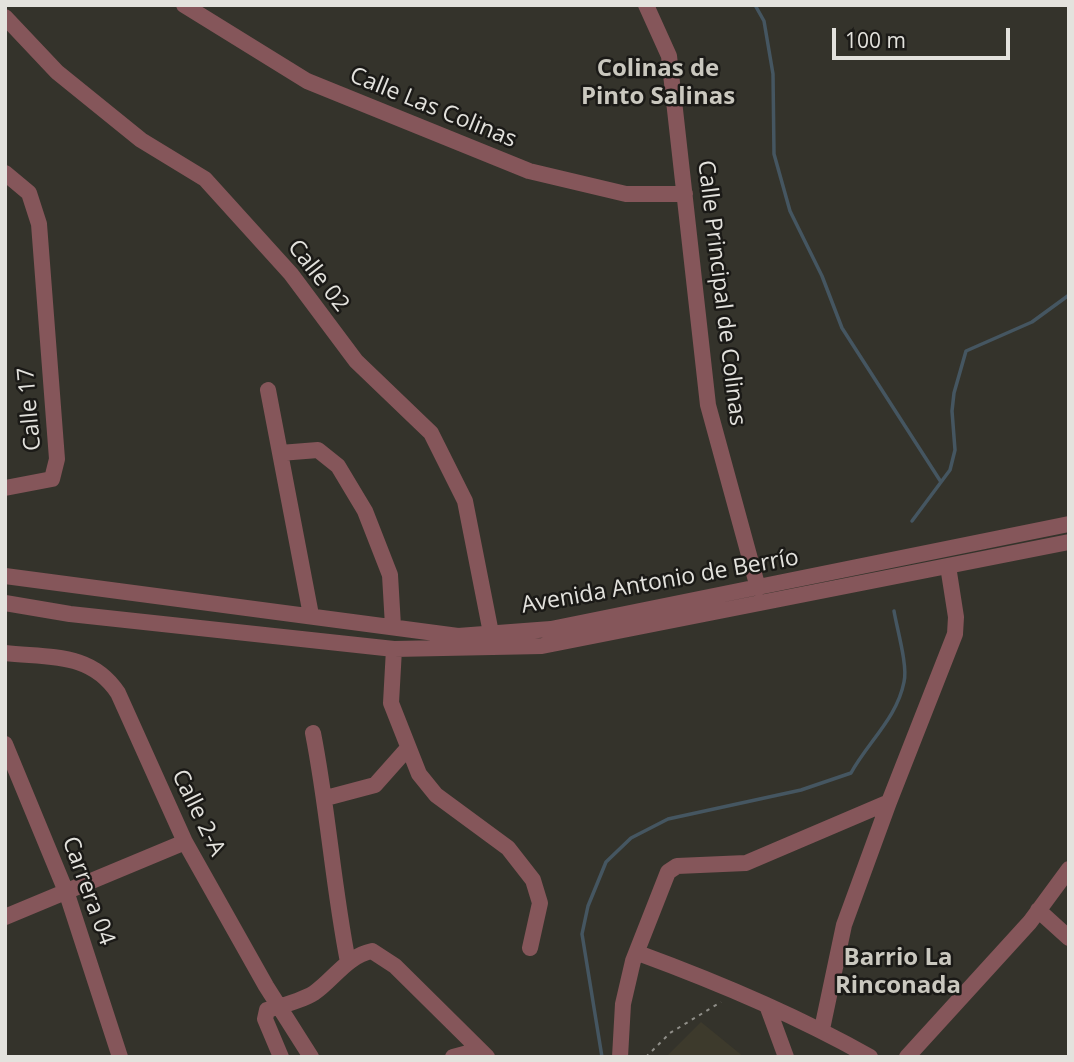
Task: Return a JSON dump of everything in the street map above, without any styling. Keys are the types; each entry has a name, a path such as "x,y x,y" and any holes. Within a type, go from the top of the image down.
{"street":[{"name":"Calle Las Colinas","path":"184,5 307,81 529,171 626,194 685,194"},
{"name":"Calle Principal de Colinas","path":"646,5 669,56 708,405 758,588"},
{"name":"Calle 02","path":"5,17 68,81 141,140 205,179 291,274 356,360 431,433 466,501 491,633"},
{"name":"Calle 17","path":"5,173 29,193 39,225 57,459 52,479 5,488"},
{"path":"268,390 311,615"},
{"path":"280,453 318,450 338,466 365,511 390,575 393,626"},
{"name":"Avenida Antonio de Berrío","path":"9,576 458,636 551,629 758,588 1064,521"},
{"name":"Avenida Antonio de Berrío","path":"6,604 70,614 394,649 542,646 1069,542"},
{"path":"822,1030 844,925 954,634 956,617 948,566"},
{"path":"6,604 9,576"},
{"path":"394,649 391,702 407,749 419,774 436,795 508,848 529,873 540,903 530,948"},
{"name":"Calle 2-A","path":"5,653 79,661 106,676 118,694 185,842 309,1054"},
{"path":"313,733 326,798 335,899 348,962"},
{"name":"Carrera 04","path":"5,744 67,894 120,1057"},
{"path":"326,798 375,785 407,749"},
{"path":"620,1057 623,1004 665,877 673,868 746,863 889,802"},
{"path":"5,917 67,894 185,842"},
{"path":"907,1057 1038,910 1069,869"},
{"path":"1038,910 1069,938"},
{"path":"281,1057 265,1019 267,1010 312,994 348,962 361,953 372,951 383,956 483,1053"},
{"path":"638,953 739,992 768,1008 822,1030 870,1057"},
{"path":"768,1008 786,1057"},
{"path":"453,1057 483,1053"},
{"path":"289,1057 309,1054"}],"path":[{"path":"646,1057 670,1033 739,992"}],"shaded area":[{"path":"701,1022 744,1057 666,1057"}],"waterway":[{"path":"755,5 764,21 773,74 774,154 790,211 822,276 842,328 941,482"},
{"path":"912,521 950,470 955,450 952,411 954,393 966,351 1032,322 1069,295"},
{"path":"602,1057 582,934 588,906 606,862 631,838 668,819 801,790 851,773 889,718 904,682 903,657 894,611"}],"district":[{"name":"Colinas de Pinto Salinas","path":"658,83"},
{"name":"Barrio La Rinconada","path":"898,972"}]}
